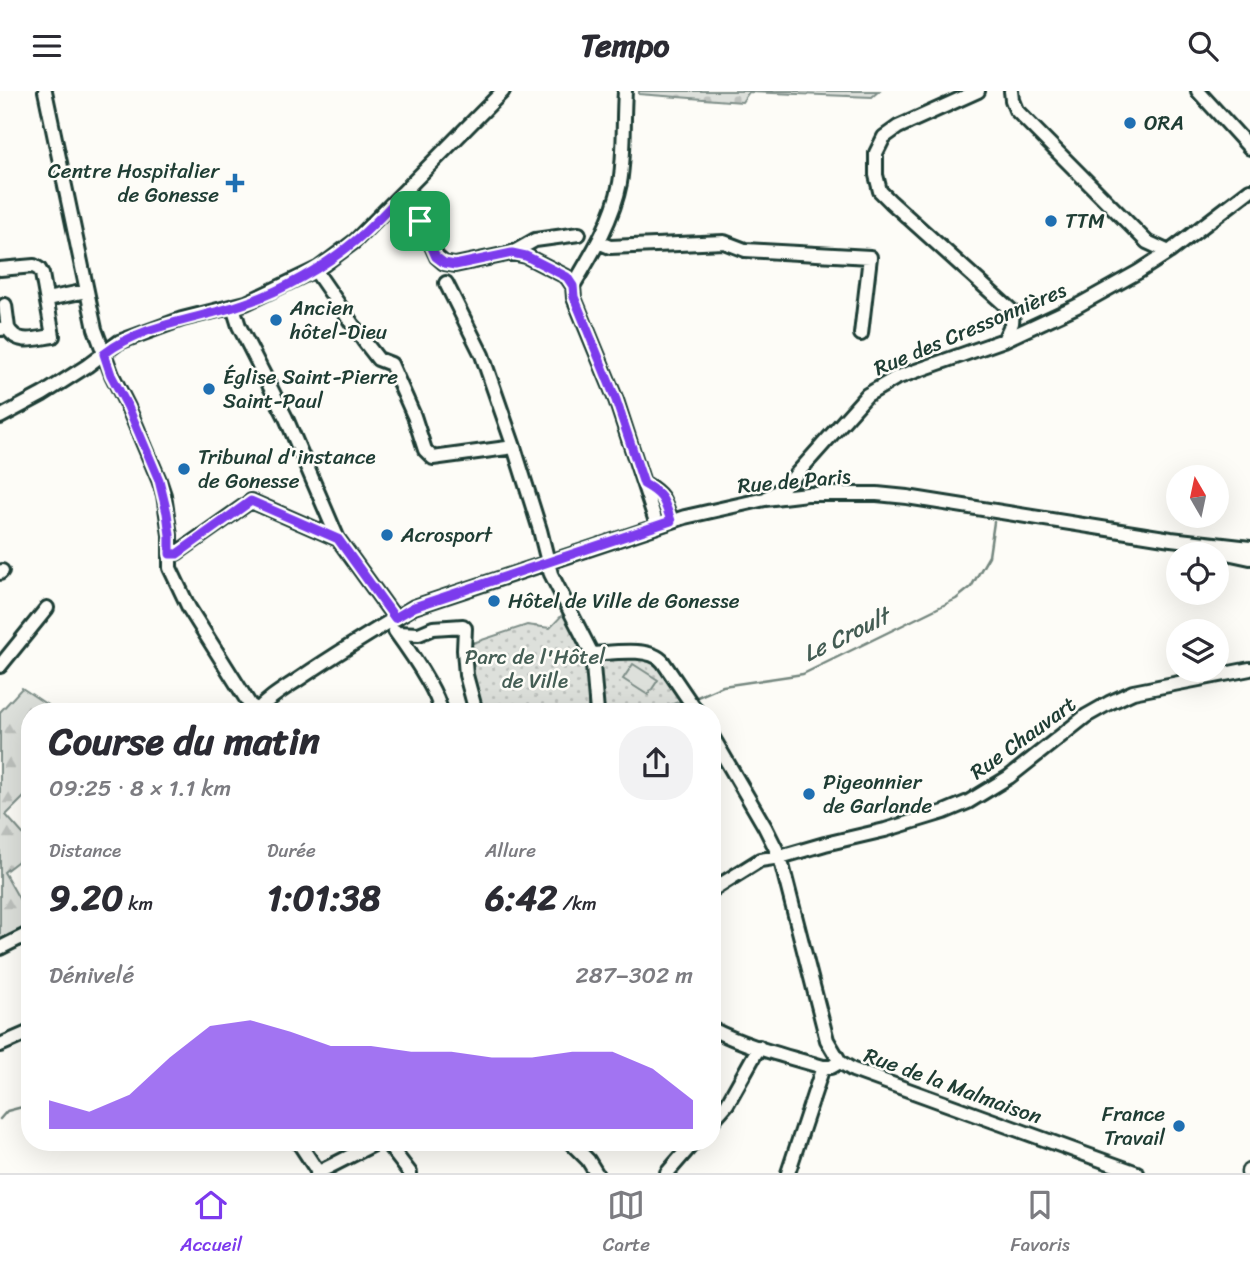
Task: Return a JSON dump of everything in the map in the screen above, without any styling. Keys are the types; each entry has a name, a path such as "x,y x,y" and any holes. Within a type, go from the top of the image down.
{"street":[{"path":"45,91 95,329 111,375 128,407 159,480 170,535 170,568 189,608 249,703"},
{"path":"0,417 43,394 119,342 182,319 246,303 315,270 355,241 503,91"},
{"path":"573,286 598,242 616,201 620,181 625,91"},
{"path":"978,91 898,127 884,137 876,152 877,182 880,191 891,202 1013,312 1039,325"},
{"path":"1011,91 1016,110 1147,242 1169,252"},
{"path":"1198,91 1250,148"},
{"name":"Rue des Cressonnières","path":"765,499 793,478 875,389 896,378 1039,325 1118,284 1169,252 1247,191"},
{"path":"401,196 415,209 436,257 444,263 455,265 512,253 536,240 579,235"},
{"path":"598,242 610,247 724,242 745,250 870,257 861,334"},
{"path":"512,253 526,256 561,273 573,286 574,297 616,400 657,525"},
{"path":"0,269 33,266 39,268 53,336 28,340 17,338 4,328 5,305"},
{"path":"315,270 378,359 391,364 414,416 425,450 433,458 514,447"},
{"path":"446,283 482,355 514,447 551,575 592,654 596,703"},
{"path":"47,299 86,291"},
{"path":"233,307 239,326 282,409 338,539 395,618 407,624 402,634 408,649 439,703"},
{"path":"1004,340 1012,323 1013,312"},
{"path":"793,478 794,486 807,494"},
{"path":"644,484 659,492 665,501 671,521"},
{"name":"Rue de Paris","path":"264,703 414,607 657,525 765,499 807,494 907,497 1171,539 1250,548"},
{"path":"170,554 177,554 251,501 338,539"},
{"name":"Rue de Paris","path":"1171,539 1250,558"},
{"path":"1,666 47,608"},
{"path":"402,634 421,634 433,628 463,626 466,675 474,703"},
{"path":"592,654 642,652 656,655 663,661 690,703"},
{"name":"Rue Chauvart","path":"721,884 760,860 885,830 944,812 968,801 1009,777 1086,716 1133,692 1250,669"},
{"name":"Rue de la Malmaison","path":"721,751 780,857 827,1040 840,1062 866,1075 1137,1173"},
{"path":"0,948 21,938"},
{"path":"721,1034 823,1067 831,1067 840,1062"},
{"path":"0,1045 21,1036"},
{"path":"721,1111 759,1048"},
{"path":"788,1173 823,1067"},
{"path":"304,1151 317,1173 360,1151"},
{"path":"393,1151 410,1173"},
{"path":"579,1151 596,1173"},
{"path":"667,1173 682,1151"}],"green space":[{"path":"639,91 879,91 872,97 749,92 742,102 639,94"},
{"name":"Parc de l'Hôtel de Ville","path":"566,611 588,662 588,703 480,703 473,685 467,645 527,625 550,628"},
{"path":"608,658 656,660 683,700 676,703 602,703 597,665"},
{"path":"633,664 658,680 648,695 623,679"},
{"path":"22,688 44,703 21,703 21,800 6,815 21,832 21,859 4,872 21,902 21,932 0,944 0,712"}],"waterway":[{"name":"Le Croult","path":"695,698 723,686 803,674 956,599 971,587 989,556 994,522"},
{"name":"Le Croult","path":"0,1119 7,1111 21,1107"}],"place":[{"name":"ORA","path":"1130,123"},
{"name":"Centre Hospitalier de Gonesse","path":"235,183"},
{"name":"TTM","path":"1051,221"},
{"name":"Ancien hôtel-Dieu","path":"276,320"},
{"name":"Église Saint-Pierre Saint-Paul","path":"209,389"},
{"name":"Tribunal d'instance de Gonesse","path":"184,469"},
{"name":"Acrosport","path":"387,535"},
{"name":"Hôtel de Ville de Gonesse","path":"494,601"},
{"name":"Pigeonnier de Garlande","path":"809,794"},
{"name":"France Travail","path":"1179,1126"}],"route":[{"path":"401,196 415,209 420,221 436,257 444,263 455,265 512,253 526,256 567,277 573,286 574,297 616,400 644,484 659,492 665,501 671,521 414,607 395,618 338,539 251,501 177,554 170,554 164,495 104,354 119,342 135,335 182,319 246,303 319,268 355,241 401,196"}]}
